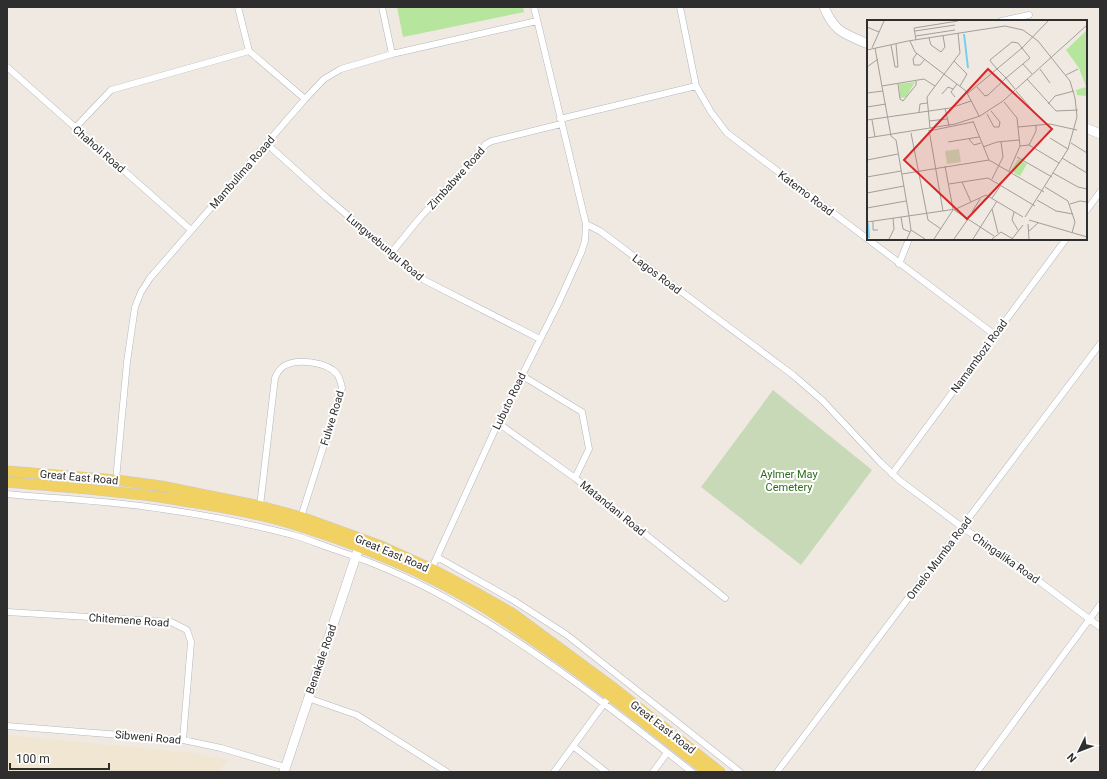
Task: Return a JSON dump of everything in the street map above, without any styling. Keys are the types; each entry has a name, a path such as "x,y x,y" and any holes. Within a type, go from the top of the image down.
{"main road":[{"name":"Great East Road","path":"7,471 116,480 161,486 260,506 301,517 381,546 430,573 475,592 512,613 684,759 708,772"},
{"name":"Great East Road","path":"7,482 113,491 165,498 256,515 295,525 358,552 430,573"},
{"name":"Great East Road","path":"610,696 720,772"}],"street":[{"path":"238,7 249,51 305,99"},
{"path":"382,7 392,54"},
{"path":"534,7 560,121 586,224"},
{"name":"Katemo Road","path":"680,7 696,86 711,112 727,133 867,240"},
{"path":"824,7 829,19 838,30 867,44"},
{"path":"1006,20 1029,15"},
{"name":"Mambulima Roaad","path":"116,480 127,362 135,306 141,292 150,278 305,99 324,79 341,68 392,54 537,22"},
{"path":"75,128 111,90 249,51"},
{"name":"Chaholi Road","path":"7,67 191,230"},
{"name":"Zimbabwe Road","path":"392,252 423,214 486,144 560,121 696,86"},
{"path":"1087,128 1100,134"},
{"name":"Lungwebungu Road","path":"267,144 327,198 424,280 431,285 540,339"},
{"path":"1087,210 1100,192"},
{"name":"Lubuto Road","path":"430,573 498,423 558,304 581,253 585,241 586,224"},
{"name":"Lagos Road","path":"586,224 600,231 741,335 808,388 831,409 892,474"},
{"name":"Katemo Road","path":"867,240 995,335"},
{"path":"899,264 909,240"},
{"name":"Namambozi Road","path":"892,474 1065,240"},
{"name":"Omelo Mumba Road","path":"777,772 1100,344"},
{"name":"Fulwe Road","path":"260,506 275,378 284,366 310,362 330,368 336,373 342,388 301,517"},
{"path":"521,375 582,412 589,449 575,478"},
{"name":"Matandani Road","path":"498,423 575,478 725,598"},
{"name":"Chingalika Road","path":"892,474 962,527 1028,573 1100,627"},
{"path":"7,494 162,509 222,519 294,535 358,552 460,605 543,659 610,696 667,753 684,759 692,772"},
{"name":"Benakale Road","path":"285,770 358,552"},
{"path":"437,557 514,600 567,635 740,772"},
{"path":"977,772 1100,605"},
{"name":"Chitemene Road","path":"7,612 171,622 187,630 191,642 184,740"},
{"path":"554,772 610,696"},
{"path":"308,698 357,715 447,772"},
{"name":"Sibweni Road","path":"7,726 184,740 221,748 285,770"},
{"path":"573,746 606,772"},
{"path":"653,772 667,753"}],"shaded area":[{"path":"7,735 192,753 227,760 218,772 7,772"}],"green space":[{"path":"397,7 523,7 524,12 403,37"},
{"name":"Aylmer May Cemetery","path":"773,390 872,470 801,565 701,487"}]}
